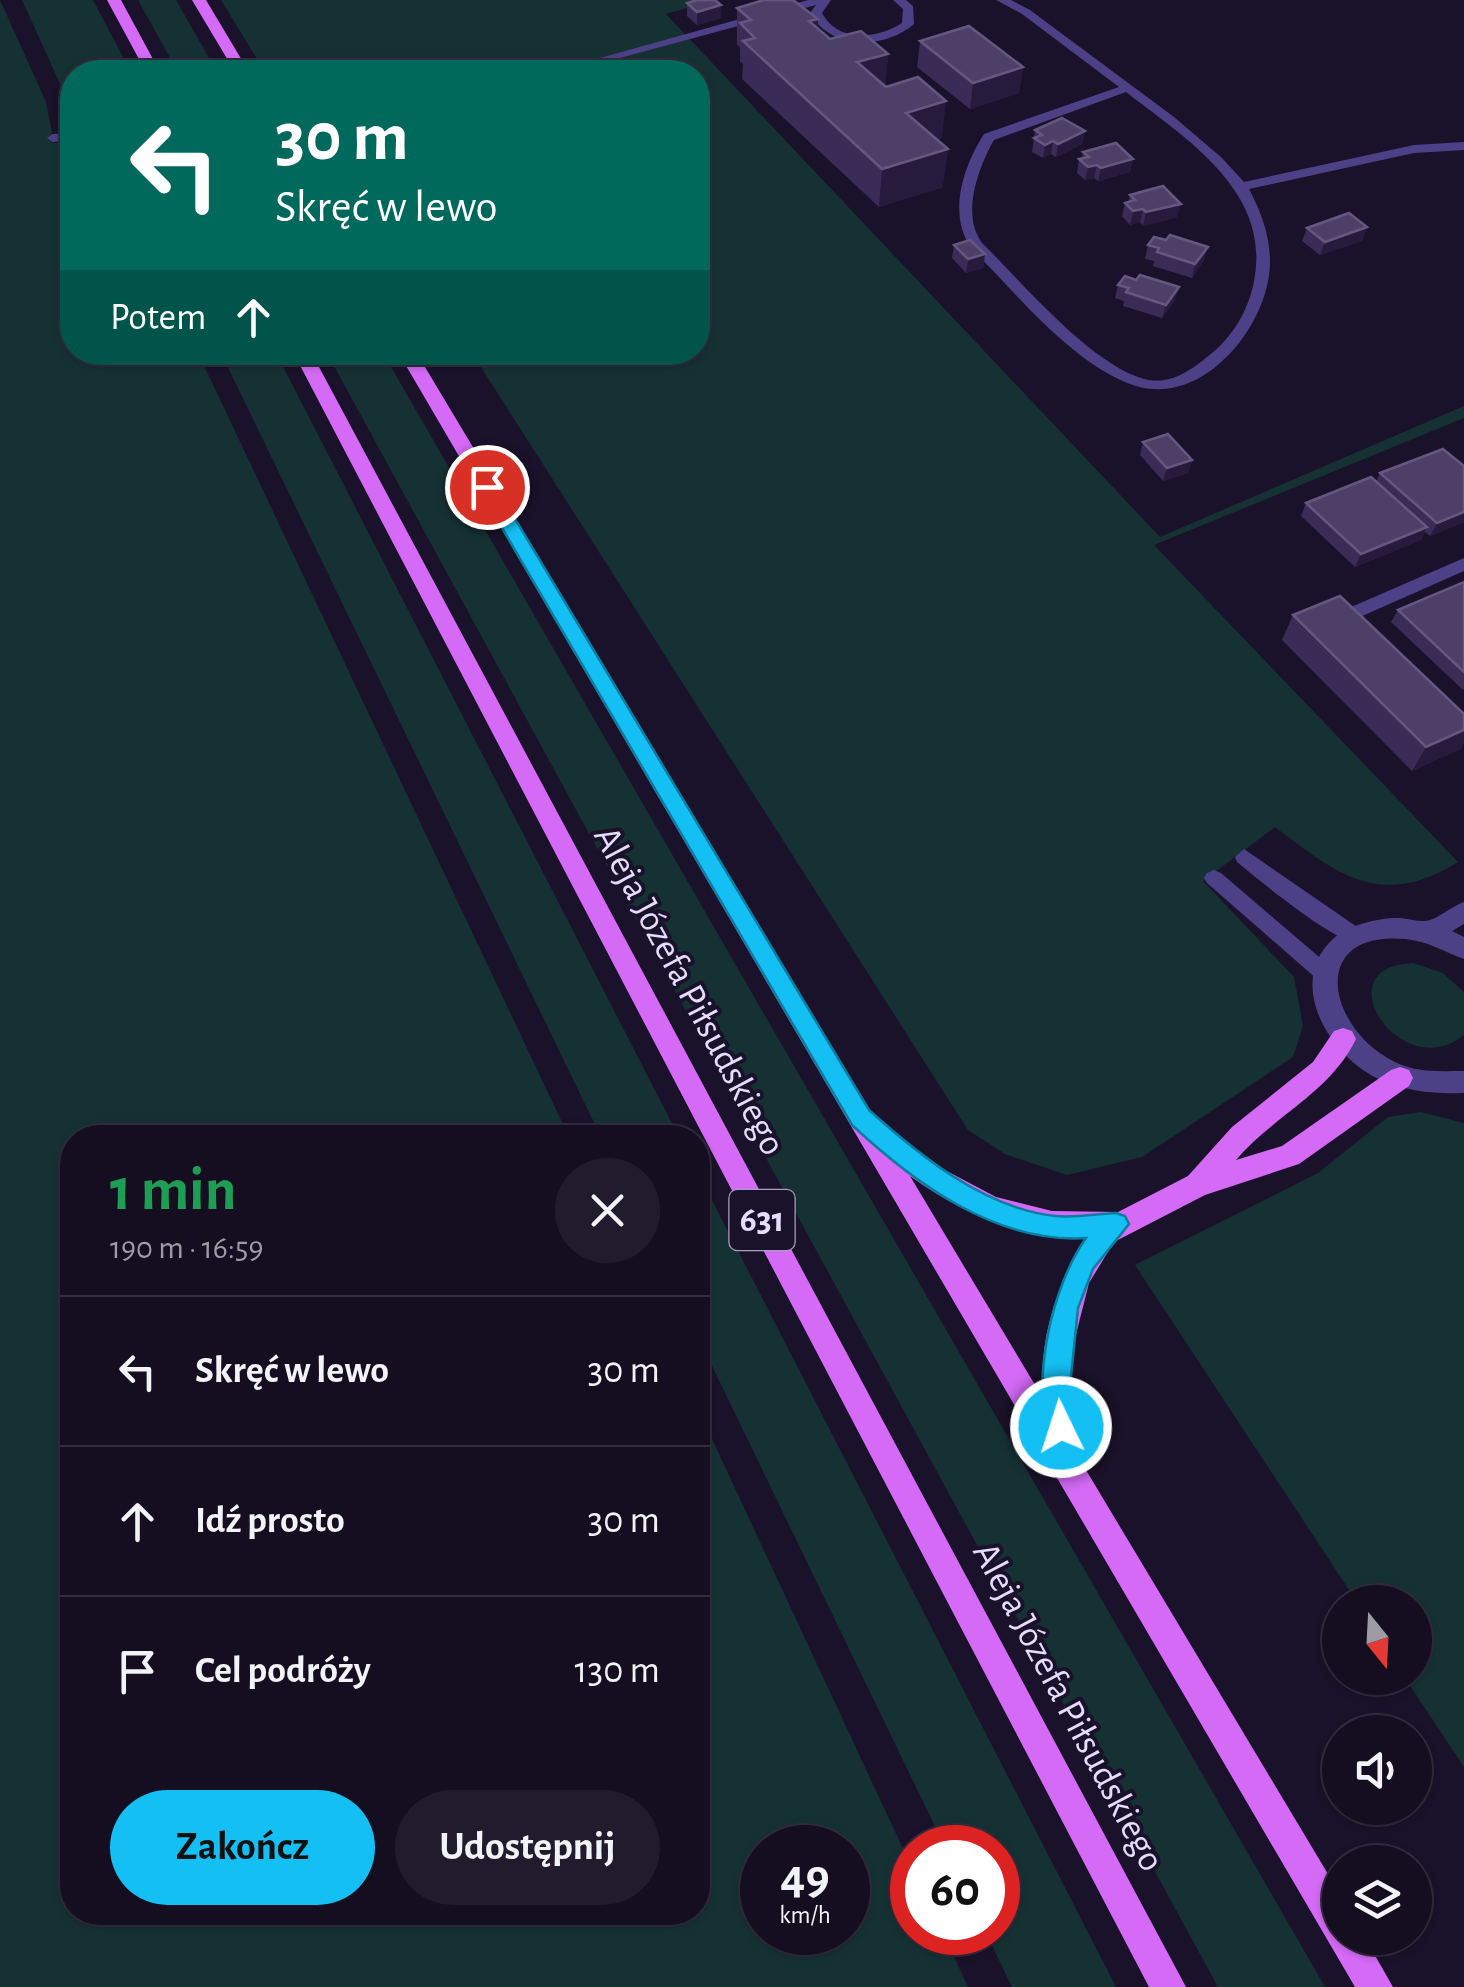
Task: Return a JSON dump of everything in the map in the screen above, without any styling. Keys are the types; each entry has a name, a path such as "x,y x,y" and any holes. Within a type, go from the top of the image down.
{"main road":[{"path":"114,0 146,60"},
{"path":"199,0 235,60"},
{"name":"Aleja Józefa Piłsudskiego","path":"309,365 1168,1987"},
{"name":"Aleja Józefa Piłsudskiego","path":"415,365 1322,1897"},
{"path":"1198,1185 1241,1135 1322,1070 1343,1039"},
{"path":"1069,1469 1057,1386 1066,1308 1083,1262 1104,1233 1198,1185 1290,1155 1400,1078"},
{"path":"860,1118 912,1164 995,1210 1029,1223 1058,1228 1116,1224"},
{"path":"1356,1955 1375,1987"}],"street":[{"path":"1429,933 1464,912"},
{"path":"1463,1084 1431,1084 1400,1078 1359,1055 1343,1039 1326,1006 1325,974 1342,946 1356,936 1390,928 1429,933 1464,949"}],"lane":[{"path":"824,0 816,13 826,29 854,38 900,31 908,24 908,8 899,0"},
{"path":"601,60 824,0"},
{"path":"1002,0 1026,12 1128,88 1198,144 1242,187 1263,243 1264,265 1245,329 1231,347 1188,380 1161,386 1106,369 978,246 967,232 964,219 980,149 989,137 1128,88"},
{"path":"54,138 60,138"},
{"path":"1242,187 1414,149 1464,146"},
{"path":"1372,639 1348,615 1464,564"},
{"path":"1244,857 1294,897 1356,936"},
{"path":"1214,878 1292,941 1325,974"}],"green space":[{"path":"0,0 46,102 54,143 60,143 60,365 204,365 563,1125 60,1125 60,1925 710,1925 710,1435 892,1825 890,1955 953,1955 968,1987 0,1987"},
{"path":"22,0 93,0 125,60 60,60 60,84"},
{"path":"138,0 176,0 210,60 171,60"},
{"path":"221,0 714,0 666,14 709,60 258,60"},
{"path":"710,61 1160,537 1464,406 1464,418 1154,545 1458,862 1406,884 1361,881 1319,859 1275,827 1203,881 1294,977 1303,1026 1293,1057 1142,1157 1067,1175 1005,1154 968,1130 480,365 710,365"},
{"path":"227,365 282,365 673,1125 595,1125"},
{"path":"334,365 390,365 1325,1987 1218,1987"},
{"path":"1413,963 1443,973 1464,992 1464,1035 1440,1047 1417,1046 1396,1036 1381,1020 1372,1001 1373,983 1386,969"},
{"path":"1421,1112 1464,1123 1464,1767 1416,1695 1432,1695 1432,1585 1346,1585 1135,1265 1318,1173 1388,1117"},
{"path":"710,1196 1116,1987 1012,1987 997,1955 1020,1955 1020,1825 934,1825 710,1362"}],"building":[{"path":"715,0 721,5 697,12 687,3"},
{"path":"764,0 793,0 818,19 809,21 830,39 861,31 888,54 857,62 886,87 918,77 946,101 906,113 948,149 882,169 743,41 755,38 740,23 751,20 737,8"},
{"path":"969,26 1023,67 973,83 920,41"},
{"path":"1062,118 1085,131 1058,144 1053,141 1045,145 1034,138 1042,135 1035,130"},
{"path":"1116,143 1133,159 1101,168 1088,167 1079,159 1089,157 1083,152"},
{"path":"1163,186 1181,204 1146,212 1133,211 1125,203 1135,200 1130,195"},
{"path":"1349,213 1367,227 1325,242 1307,228"},
{"path":"1170,235 1208,247 1195,264 1157,252 1159,248 1148,245 1154,237 1166,240"},
{"path":"970,240 985,254 968,259 954,245"},
{"path":"1140,275 1179,287 1166,305 1126,292 1129,288 1118,285 1125,276 1136,280"},
{"path":"1168,434 1192,460 1167,468 1143,442"},
{"path":"1443,449 1464,466 1464,512 1437,523 1380,473"},
{"path":"1371,477 1427,527 1361,554 1306,503"},
{"path":"1464,582 1464,672 1398,610"},
{"path":"1340,596 1464,714 1464,730 1426,747 1293,615"}],"route":[{"path":"487,487 860,1118 912,1164 995,1210 1029,1223 1058,1228 1116,1224 1104,1233 1083,1262 1066,1308 1058,1350 1061,1427"}]}
